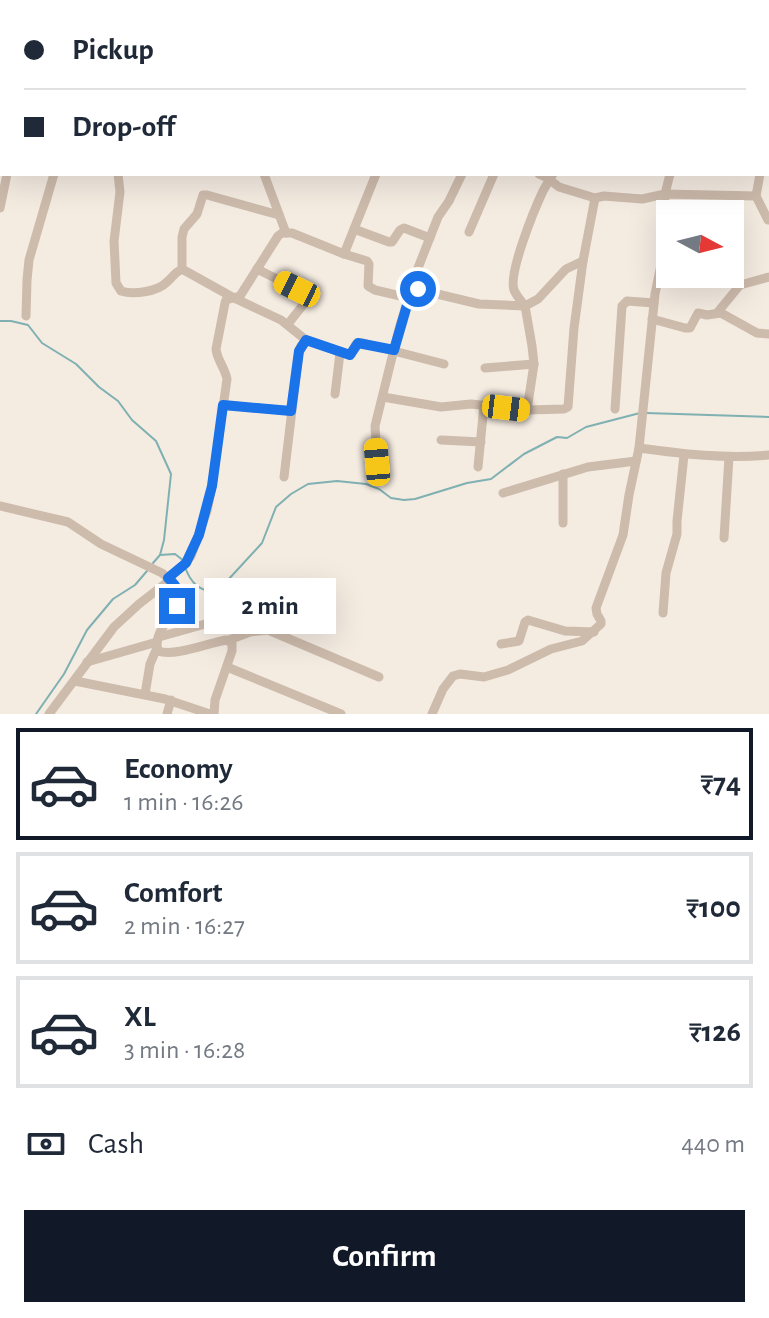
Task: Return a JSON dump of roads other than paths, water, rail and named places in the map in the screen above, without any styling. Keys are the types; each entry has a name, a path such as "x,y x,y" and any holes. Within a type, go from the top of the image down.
{"street":[{"path":"0,208 7,176"},
{"path":"26,316 29,260 53,176"},
{"path":"118,176 120,192 114,241 116,283 124,293 162,286 177,270 182,269 288,324 306,340 340,353 351,355 358,343 444,364"},
{"path":"265,176 286,233"},
{"path":"344,254 373,176"},
{"path":"377,462 375,426 394,350 440,212 461,176"},
{"path":"469,232 493,176"},
{"path":"432,714 443,689 453,676 493,676 551,649 582,641 601,623 596,608 623,535 643,424 652,319 663,255 665,194 670,176"},
{"path":"760,176 756,196 768,220"},
{"path":"527,410 534,364 525,306 514,291 513,279 522,246 551,177 559,187 595,198 642,199 665,194 756,196"},
{"path":"182,269 184,229 197,214 203,195 279,215"},
{"path":"383,397 441,407 484,405 527,410 568,407 574,328 595,198"},
{"path":"354,229 389,242 404,228 430,238"},
{"path":"49,714 114,627 186,563 194,549 212,486 227,379 217,356 225,303 240,296 278,236 286,233 367,261 367,283 371,289 479,304 525,306 538,299 566,269 583,261"},
{"path":"257,269 303,295 303,305 288,324"},
{"path":"717,313 740,285 769,277"},
{"path":"615,409 622,306 627,301 654,303"},
{"path":"652,319 690,328 698,313 725,314 757,333 769,334"},
{"path":"284,477 299,351 306,340"},
{"path":"335,394 340,353"},
{"path":"485,368 534,364"},
{"path":"223,405 291,411"},
{"path":"478,467 484,405"},
{"path":"441,440 481,442"},
{"path":"639,448 684,455 769,455"},
{"path":"663,613 666,573 677,534 684,455"},
{"path":"724,538 729,457"},
{"path":"503,493 588,467 636,461"},
{"path":"563,474 563,523"},
{"path":"0,506 68,522 101,544 167,577 179,590 179,601 150,664 145,694"},
{"path":"87,662 158,642 298,593"},
{"path":"501,644 519,641 525,622 529,619 565,631 594,632"},
{"path":"158,642 161,652 168,653 268,630 379,677"},
{"path":"75,681 171,700 212,714 233,646 229,640"},
{"path":"227,667 341,714"},
{"path":"167,714 171,700"}],"waterway":[{"path":"0,321 28,325 42,343 76,364 118,401 132,420 156,441 171,474 164,540 160,555 153,563"},
{"path":"185,567 196,585 216,593 262,543 276,507 308,484 337,481 366,484 391,498 415,499 491,479 524,454 557,437 567,438 586,427 640,413"},
{"path":"646,413 769,417"},
{"path":"160,555 175,554 184,561"},
{"path":"36,714 64,674 87,630 113,599 135,585 147,571"}]}
